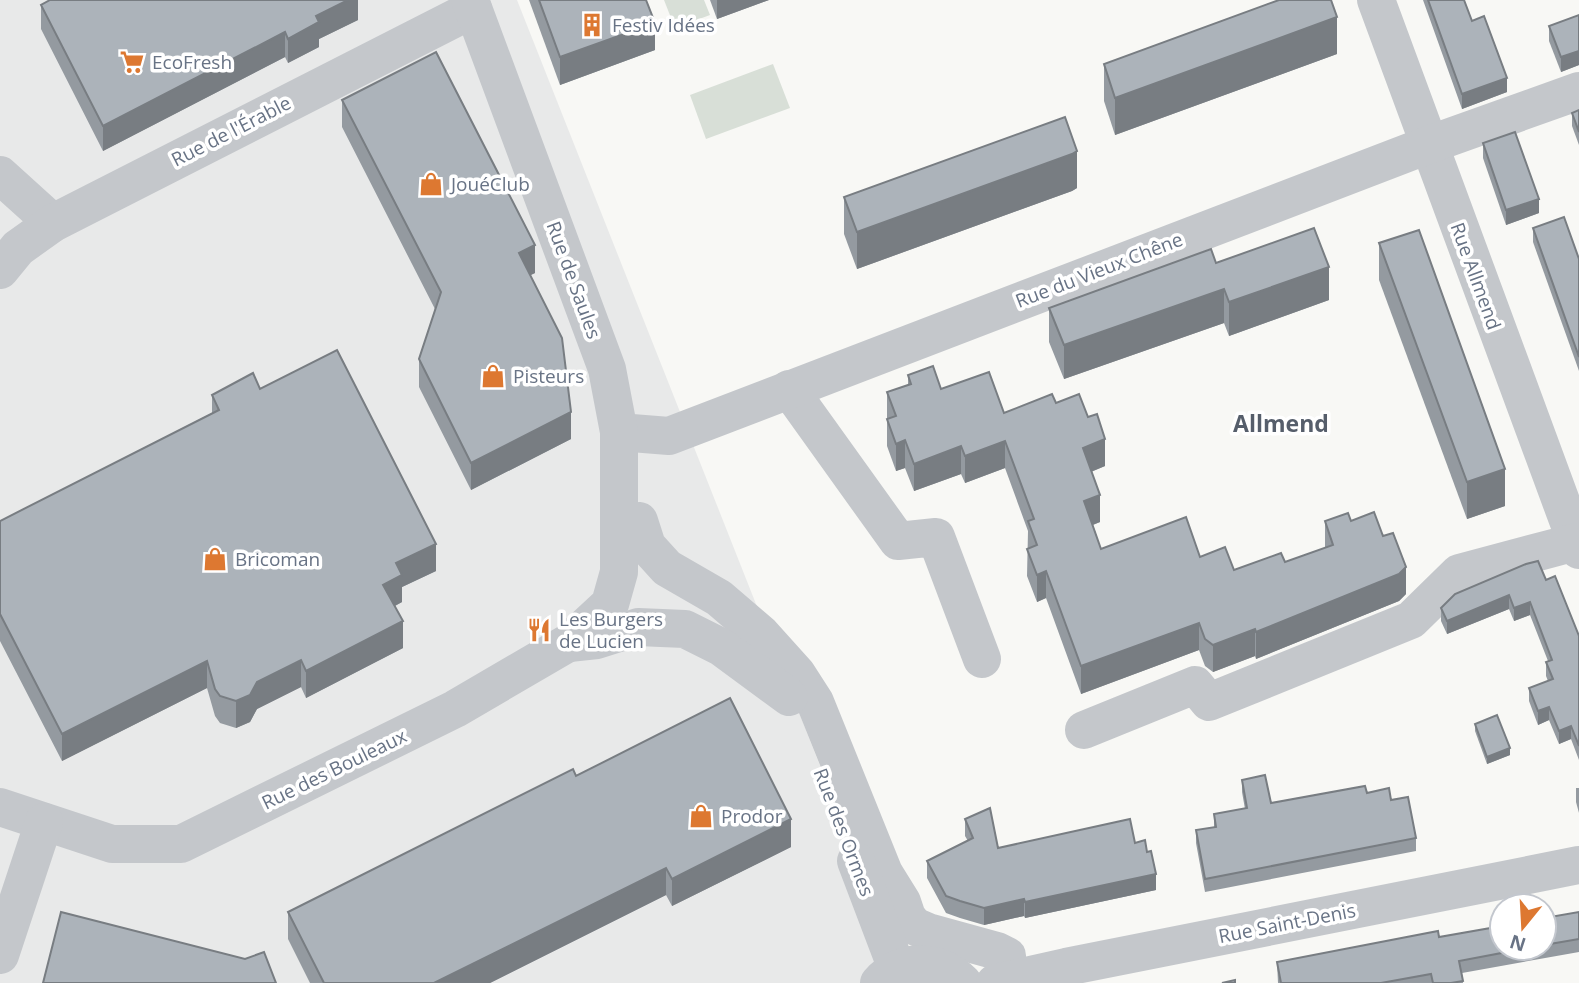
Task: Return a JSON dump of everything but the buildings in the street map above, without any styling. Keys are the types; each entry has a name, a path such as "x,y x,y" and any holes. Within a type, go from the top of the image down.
{"street":[{"name":"Rue Allmend","path":"1376,0 1578,546"},
{"name":"Rue de l'Érable","path":"0,270 18,247 53,223 471,4"},
{"name":"Rue de Saules","path":"471,4 607,369 618,432 619,572"},
{"name":"Rue du Vieux Chêne","path":"618,432 669,436 1428,145 1579,91"},
{"path":"0,175 53,223"},
{"path":"789,389 898,541 936,537 982,659"},
{"path":"639,522 647,546 667,568 719,598 761,634 797,674 815,702 884,873 914,926 1007,956 986,982 931,964 914,964 888,976"},
{"path":"1084,730 1195,685 1209,702 1411,620 1459,573 1578,546"},
{"path":"619,572 650,627"},
{"name":"Rue des Bouleaux","path":"0,807 112,844 181,844 455,709 568,643 610,604 619,572"},
{"name":"Rue des Ormes","path":"619,572 720,615 766,650 822,773 888,976"},
{"path":"568,643 597,640 638,626 685,629 721,647 789,696"},
{"path":"0,955 44,822"},
{"name":"Rue Saint-Denis","path":"986,982 1579,865"}],"shaded area":[{"path":"0,0 517,0 906,983 0,983"},
{"path":"664,0 704,0 710,15 675,28"},
{"path":"773,64 790,108 706,139 690,95"}],"place":[{"name":"Festiv Idées","path":"592,25"},
{"name":"EcoFresh","path":"132,62"},
{"name":"JouéClub","path":"431,184"},
{"name":"Pisteurs","path":"493,376"},
{"name":"Bricoman","path":"215,559"},
{"name":"Les Burgers de Lucien","path":"539,630"},
{"name":"Prodor","path":"701,816"}],"district":[{"name":"Allmend","path":"1281,424"}]}
